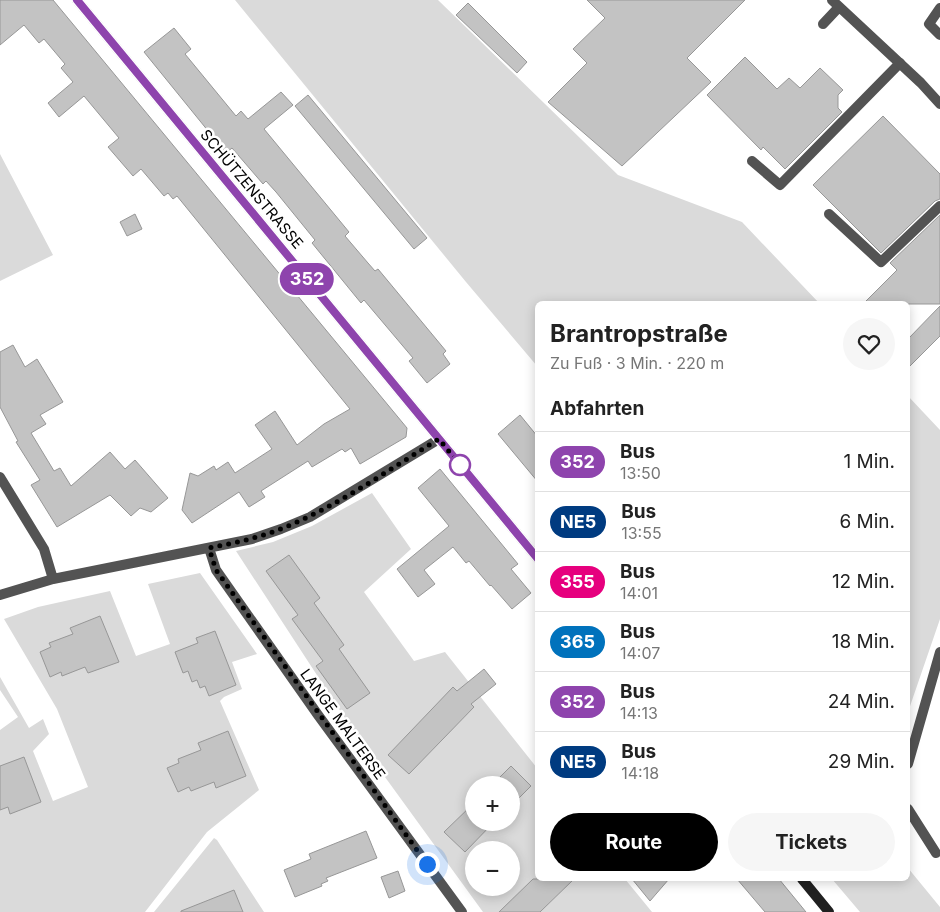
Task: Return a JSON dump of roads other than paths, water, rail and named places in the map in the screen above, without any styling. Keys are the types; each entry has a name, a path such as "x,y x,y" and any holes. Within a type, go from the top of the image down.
{"street":[{"name":"SCHÜTZENSTRASSE","path":"77,0 535,555"},
{"path":"823,24 836,3 900,63 940,104"},
{"path":"940,8 929,24 940,34"},
{"path":"752,161 780,185 900,63"},
{"path":"829,214 881,262 940,206"},
{"path":"0,595 53,579 252,539 281,529 310,516 439,439"},
{"path":"0,476 44,549 53,579"},
{"name":"LANGE MALTERSE","path":"209,548 216,570 313,708 462,912"},
{"path":"910,757 940,652"},
{"path":"910,812 936,853"},
{"path":"804,881 829,912"}]}
